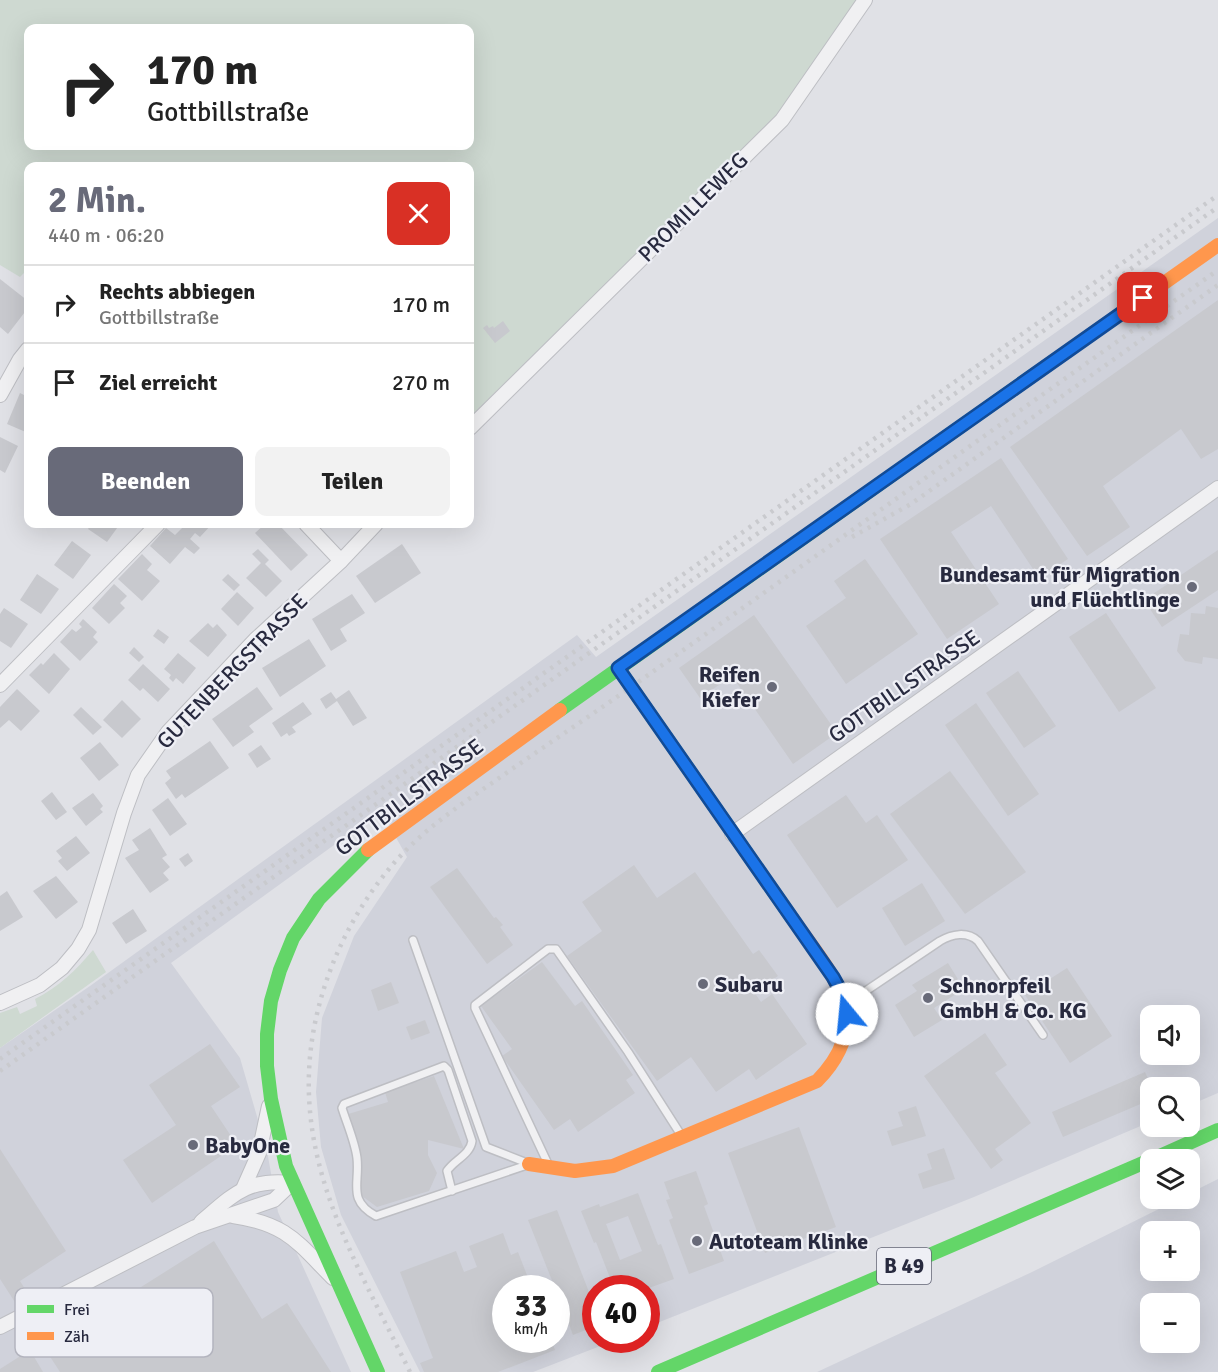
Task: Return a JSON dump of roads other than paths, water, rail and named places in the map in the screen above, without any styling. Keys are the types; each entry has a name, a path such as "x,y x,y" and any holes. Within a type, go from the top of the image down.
{"street":[{"name":"PROMILLEWEG","path":"474,424 782,120 865,0"},
{"name":"GOTTBILLSTRASSE","path":"378,1372 292,1183 281,1151 270,1103 266,1059 270,1006 288,950 312,909 340,876 376,843 618,668 1218,245"},
{"path":"0,394 24,354"},
{"name":"GOTTBILLSTRASSE","path":"732,834 1218,489"},
{"path":"0,685 154,528"},
{"path":"310,528 341,561"},
{"name":"GUTENBERGSTRASSE","path":"0,1003 40,985 62,968 78,949 92,921 138,775 155,748 255,640 341,561 372,528"},
{"path":"530,1164 575,1171 613,1166 817,1081 832,1067 843,1050 847,1031 843,995 833,977 618,668"},
{"path":"243,1189 259,1153 270,1103"},
{"name":"B 49","path":"1176,1149 1218,1130"},
{"name":"B 49","path":"657,1372 1140,1165"},
{"path":"195,1227 243,1189 268,1182 292,1183"},
{"path":"76,1288 195,1227 274,1200 292,1183"},
{"path":"231,1216 261,1221 282,1230 335,1280"},
{"path":"0,1327 15,1319"}],"lane":[{"path":"845,1005 940,941 956,935 969,935 978,941 1043,1035"},
{"path":"413,940 486,1147 530,1164"},
{"path":"550,1167 475,1005 552,948 556,949 628,1052 682,1137"},
{"path":"452,1191 447,1171 470,1149 472,1141 448,1070 444,1066 344,1104 342,1108 357,1159 357,1196 368,1211 374,1215 380,1215 452,1191 530,1164"}],"railway":[{"path":"0,1059 1218,195"},
{"path":"0,1071 1218,207"},
{"path":"410,1372 348,1246 331,1204 318,1161 311,1117 309,1071 320,1001 344,938 380,880 416,840 453,810 634,685 1218,270"},
{"path":"852,537 911,504 1218,285"}],"place":[{"name":"Bundesamt für Migration und Flüchtlinge","path":"1192,587"},
{"name":"Reifen Kiefer","path":"772,687"},
{"name":"Subaru","path":"703,984"},
{"name":"Schnorpfeil GmbH & Co. KG","path":"928,998"},
{"name":"BabyOne","path":"193,1145"},
{"name":"Autoteam Klinke","path":"697,1241"}]}
